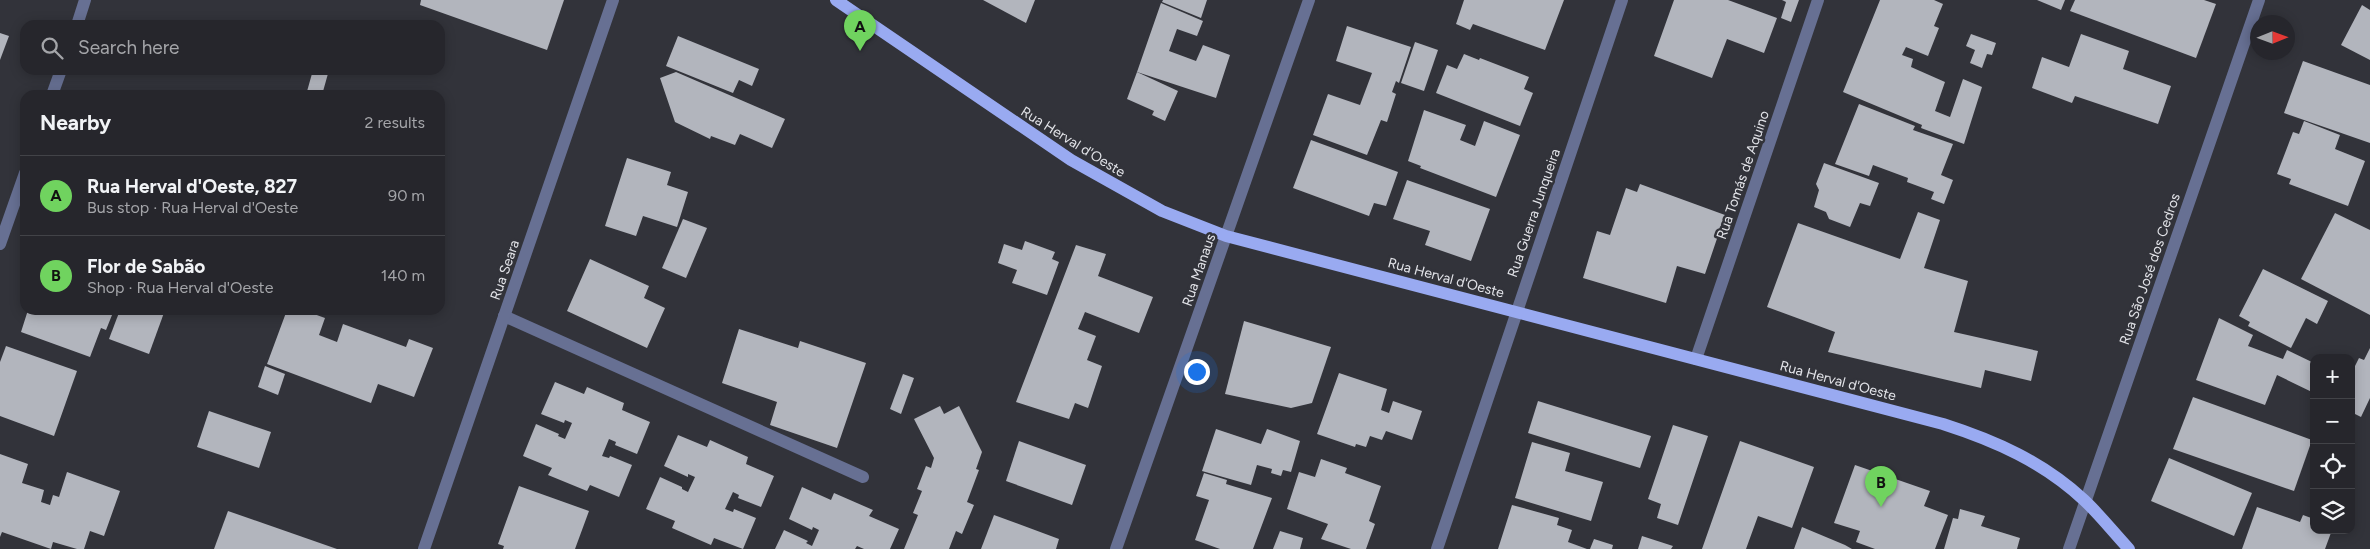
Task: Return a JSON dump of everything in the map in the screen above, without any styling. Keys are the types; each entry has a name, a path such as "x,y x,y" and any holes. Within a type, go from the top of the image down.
{"main road":[{"name":"Rua Herval d'Oeste","path":"836,0 1071,160 1162,211 1226,236 1943,424 1982,436 2022,454 2050,472 2085,501 2128,549"}],"street":[{"path":"79,20 85,0"},
{"name":"Rua Seara","path":"424,549 613,0"},
{"name":"Rua Manaus","path":"1116,549 1309,0"},
{"name":"Rua Guerra Junqueira","path":"1437,549 1622,0"},
{"name":"Rua Tomás de Aquino","path":"1696,359 1818,0"},
{"name":"Rua São José dos Cedros","path":"2068,549 2260,0"},
{"path":"54,90 59,75"},
{"path":"0,244 20,187"},
{"path":"504,316 863,477"}],"building":[{"path":"421,0 564,0 547,50 420,5"},
{"path":"983,0 1035,0 1026,23"},
{"path":"1163,0 1207,0 1201,18 1162,2"},
{"path":"1464,0 1564,0 1545,50 1473,24 1470,30 1456,24"},
{"path":"1674,0 1728,0 1777,18 1764,53 1727,39 1712,78 1654,56"},
{"path":"1782,0 1799,0 1791,22 1781,18 1786,2"},
{"path":"1880,0 1934,0 1943,4 1934,26 1939,28 1928,56 1906,47 1902,55 1913,59 1911,67 1945,82 1935,111 1950,117 1963,79 1982,87 1964,144 1921,128 1922,125 1843,92"},
{"path":"2037,0 2065,0 2061,10"},
{"path":"2075,0 2204,0 2216,4 2196,58 2070,11"},
{"path":"1161,3 1203,21 1197,36 1177,29 1169,51 1196,61 1203,45 1230,55 1216,98 1137,72"},
{"path":"2362,5 2370,10 2370,60 2341,45"},
{"path":"1347,26 1411,47 1399,83 1396,81 1392,92 1396,94 1387,122 1381,120 1367,155 1313,135 1328,94 1360,105 1372,73 1336,61"},
{"path":"0,33 9,36 0,60"},
{"path":"1971,34 1996,43 1992,55 1987,54 1982,68 1970,63 1975,50 1966,46"},
{"path":"2081,34 2129,51 2123,69 2171,86 2158,124 2075,96 2072,103 2032,88 2042,57 2069,67"},
{"path":"678,36 759,69 752,86 739,80 733,93 666,66"},
{"path":"1415,42 1438,50 1424,91 1401,83"},
{"path":"1464,54 1479,60 1480,58 1529,77 1524,89 1533,93 1520,126 1436,93 1447,65 1457,69"},
{"path":"2303,61 2370,85 2370,143 2284,113"},
{"path":"676,72 785,119 772,148 740,134 735,145 711,136 710,139 675,122 660,78"},
{"path":"1137,72 1178,91 1165,121 1152,115 1154,111 1127,99"},
{"path":"312,75 328,75 323,90 307,90"},
{"path":"1859,104 1915,126 1913,130 1953,144 1941,175 1953,180 1944,204 1931,199 1934,192 1907,182 1908,178 1873,165 1869,176 1835,164"},
{"path":"1424,110 1466,125 1460,140 1475,146 1484,121 1520,135 1496,197 1420,168 1421,166 1408,161"},
{"path":"2304,121 2340,135 2335,149 2365,161 2348,206 2289,184 2291,179 2277,174 2293,132 2299,134"},
{"path":"1311,140 1398,172 1386,206 1374,203 1369,216 1293,188"},
{"path":"627,158 671,172 667,185 688,192 677,227 643,216 636,236 605,226"},
{"path":"1824,163 1879,183 1870,206 1860,203 1850,227 1829,219 1826,212 1814,207 1819,190 1816,184"},
{"path":"1407,180 1490,209 1471,261 1425,245 1430,231 1393,219"},
{"path":"1640,184 1725,215 1705,274 1677,266 1666,303 1583,278 1597,231 1610,235 1626,188 1637,192"},
{"path":"1918,212 1940,220 1924,268 1968,281 1954,332 2038,351 2031,381 1985,370 1981,388 1828,352 1835,332 1767,307 1798,223 1900,259"},
{"path":"2335,213 2370,230 2370,315 2301,279"},
{"path":"683,219 707,228 686,278 662,268"},
{"path":"1025,241 1055,252 1052,259 1059,262 1047,295 1012,283 1017,270 998,263 1004,244 1022,250"},
{"path":"1076,245 1106,254 1098,276 1153,297 1139,333 1085,312 1078,329 1096,336 1087,360 1102,366 1088,408 1075,403 1069,419 1016,402"},
{"path":"590,259 649,286 644,298 665,308 647,348 567,311"},
{"path":"2263,269 2328,301 2317,324 2306,318 2291,348 2248,326 2250,322 2239,316"},
{"path":"26,315 112,315 106,330 101,328 90,357 21,332"},
{"path":"118,315 163,315 149,354 109,339"},
{"path":"285,315 317,315 325,318 319,335 337,342 343,324 406,347 409,339 433,348 414,397 378,384 371,403 267,364"},
{"path":"2219,318 2253,335 2248,346 2283,359 2287,350 2310,361 2310,391 2277,375 2265,405 2196,380"},
{"path":"1244,321 1331,347 1312,403 1291,408 1225,394"},
{"path":"739,329 798,348 800,341 866,363 837,448 770,425 777,402 722,383"},
{"path":"6,346 77,371 54,436 0,416 0,362"},
{"path":"2370,348 2370,398 2361,417 2355,414 2355,366 2359,358 2364,360"},
{"path":"265,366 285,374 278,395 258,387"},
{"path":"1339,373 1387,389 1381,410 1389,413 1393,401 1422,411 1412,440 1386,431 1382,440 1370,436 1366,447 1356,444 1355,447 1317,434"},
{"path":"903,374 914,378 901,414 890,409"},
{"path":"555,382 584,394 587,387 624,403 622,410 650,422 637,454 615,445 616,442 609,439 602,456 609,458 610,456 632,465 619,497 590,485 587,491 548,475 552,468 523,456 536,424 559,434 558,436 565,439 572,423 565,420 564,423 541,414"},
{"path":"2193,397 2310,439 2310,446 2294,491 2173,449"},
{"path":"1538,401 1651,436 1640,468 1528,433"},
{"path":"940,406 944,414 959,406 982,452 976,469 979,470 967,502 974,505 962,534 956,531 949,549 904,549 918,515 913,513 922,491 917,489 926,466 931,468 934,458 914,419"},
{"path":"209,411 271,432 259,468 197,447"},
{"path":"1673,425 1708,436 1678,525 1657,518 1661,504 1648,499"},
{"path":"1216,429 1261,444 1267,429 1300,441 1291,472 1283,470 1281,476 1271,473 1272,469 1257,465 1251,485 1202,471"},
{"path":"678,435 707,447 710,440 748,457 746,464 774,476 761,507 738,498 739,495 733,492 725,509 733,512 734,509 756,518 743,549 714,538 711,545 672,528 675,521 646,509 660,477 682,487 682,489 688,492 695,477 688,474 688,477 664,466"},
{"path":"1019,441 1086,465 1072,505 1006,481"},
{"path":"1740,441 1814,467 1792,528 1758,516 1746,549 1702,549"},
{"path":"1532,442 1570,453 1565,471 1603,482 1591,521 1515,498"},
{"path":"0,454 28,464 22,483 44,490 41,502 50,505 53,495 59,497 67,472 120,491 104,536 90,531 84,549 77,549 53,542 51,549 2,532 0,537"},
{"path":"2169,458 2252,493 2234,536 2151,501"},
{"path":"1321,459 1347,468 1345,473 1381,486 1369,521 1375,524 1366,549 1351,549 1321,539 1328,524 1287,509 1299,472 1315,477"},
{"path":"1855,465 1930,491 1924,506 1948,515 1935,549 1875,549 1856,542 1860,531 1834,523"},
{"path":"1204,473 1227,480 1226,484 1272,498 1253,549 1220,549 1195,540 1209,500 1196,496"},
{"path":"519,486 589,511 575,549 503,549 504,546 498,544"},
{"path":"802,487 831,500 834,493 873,510 869,516 899,529 890,549 864,549 857,546 855,549 775,549 784,530 808,541 806,543 812,546 819,530 813,527 812,530 789,519"},
{"path":"1512,505 1559,518 1557,525 1572,530 1568,542 1587,549 1498,549"},
{"path":"2257,507 2300,522 2303,515 2310,518 2310,534 2331,534 2325,549 2242,549"},
{"path":"1960,509 1985,516 1981,526 2020,538 2017,549 1944,549 1953,518 1958,519"},
{"path":"228,511 337,549 214,549"},
{"path":"994,515 1059,539 1056,549 981,549"},
{"path":"1802,527 1845,545 1852,549 1794,549"},
{"path":"1280,531 1303,538 1300,549 1273,549"},
{"path":"1642,536 1673,546 1671,549 1638,549"},
{"path":"1594,539 1613,545 1612,549 1590,549"}],"place":[{"name":"Rua Herval d'Oeste, 827","path":"860,51"},
{"name":"Flor de Sabão","path":"1881,507"}]}
